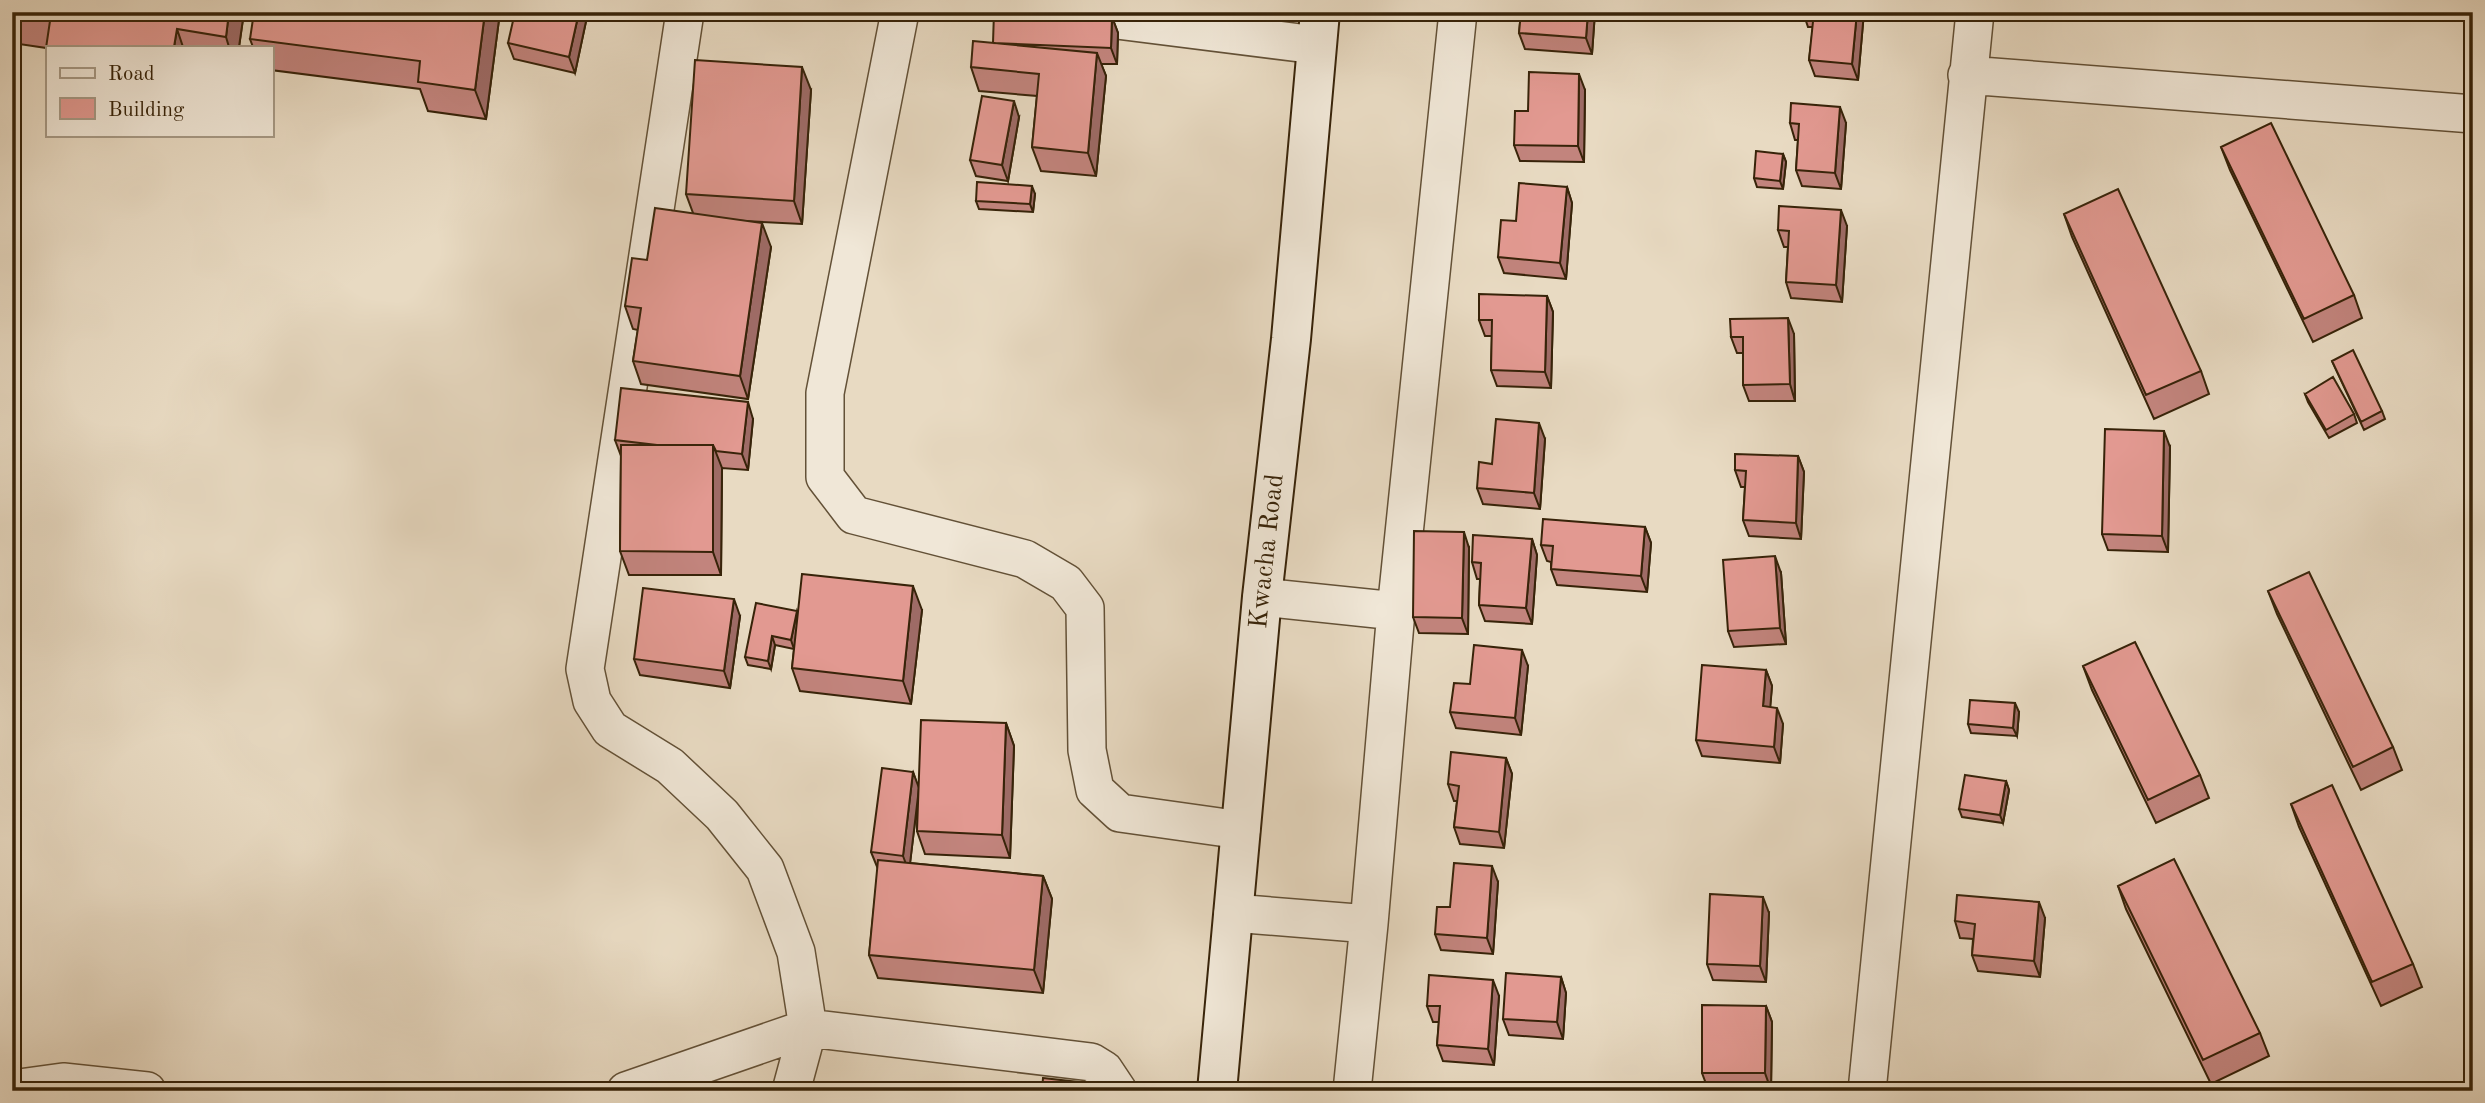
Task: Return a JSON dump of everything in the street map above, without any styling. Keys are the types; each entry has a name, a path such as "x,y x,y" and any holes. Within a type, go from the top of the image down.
{"main road":[{"name":"Kwacha Road","path":"1217,1091 1262,597 1291,339 1318,29"}],"street":[{"path":"685,12 584,669 592,701 610,729 670,766 722,815 765,869 796,953 808,1028 791,1091"},
{"path":"900,12 825,393 825,477 855,515 1025,559 1066,583 1085,608 1087,750 1095,790 1120,813 1241,830"},
{"path":"1053,12 1318,29"},
{"path":"1352,1091 1396,611 1458,12"},
{"path":"1867,1091 1975,12"},
{"path":"1967,75 2473,114"},
{"path":"1262,597 1396,611"},
{"path":"1233,913 1369,924"},
{"path":"626,1091 808,1028 1091,1062 1104,1070 1118,1091"},
{"path":"12,1089 63,1082 147,1091"}],"building":[{"path":"12,12 229,12 226,37 177,29 174,46 46,46 50,21 12,15"},
{"path":"254,12 485,12 475,90 418,82 420,61 250,39"},
{"path":"515,12 579,12 569,57 508,43"},
{"path":"994,12 1112,17 1111,48 993,43"},
{"path":"1521,12 1588,12 1586,38 1519,33"},
{"path":"1814,12 1857,12 1852,64 1809,60"},
{"path":"973,41 1097,53 1088,153 1032,147 1039,74 971,67"},
{"path":"695,60 802,67 794,201 686,194"},
{"path":"1529,72 1579,74 1578,146 1514,145 1515,111 1528,111"},
{"path":"982,96 1014,101 1002,165 970,160"},
{"path":"1791,103 1840,107 1835,173 1796,170 1799,124 1790,123"},
{"path":"2271,123 2354,295 2304,319 2221,147"},
{"path":"1756,151 1783,154 1780,181 1754,178"},
{"path":"977,182 1032,186 1030,204 976,201"},
{"path":"1519,183 1567,187 1560,263 1498,257 1501,220 1516,221"},
{"path":"2118,189 2201,371 2146,395 2064,214"},
{"path":"1779,206 1841,210 1836,285 1786,282 1789,231 1778,230"},
{"path":"655,208 762,223 740,376 633,361 641,308 625,306 632,258 647,260"},
{"path":"1479,294 1547,296 1545,372 1491,370 1492,320 1479,320"},
{"path":"1788,318 1790,384 1743,385 1743,337 1731,337 1730,319"},
{"path":"2353,350 2382,411 2361,422 2332,361"},
{"path":"2333,377 2354,414 2326,430 2305,394"},
{"path":"621,388 748,402 742,454 716,451 713,445 657,445 615,440"},
{"path":"1496,419 1539,423 1534,493 1477,488 1479,462 1492,464"},
{"path":"2105,429 2164,431 2162,536 2102,534"},
{"path":"621,445 713,445 713,552 620,551"},
{"path":"1735,454 1798,456 1796,523 1743,520 1746,471 1735,470"},
{"path":"1543,519 1645,527 1641,576 1551,569 1553,546 1541,545"},
{"path":"1414,531 1464,532 1462,618 1413,617"},
{"path":"1473,535 1532,539 1526,608 1479,605 1481,563 1472,562"},
{"path":"1775,556 1780,628 1728,631 1723,560"},
{"path":"2309,572 2393,747 2353,767 2268,591"},
{"path":"802,574 913,586 903,681 792,668"},
{"path":"643,588 734,599 724,671 634,659"},
{"path":"756,603 797,611 791,640 772,636 768,661 745,657"},
{"path":"2135,642 2200,775 2148,800 2083,666"},
{"path":"1474,645 1522,650 1515,718 1450,712 1454,683 1470,684"},
{"path":"1702,665 1766,670 1763,706 1777,708 1774,747 1696,740"},
{"path":"1970,700 2015,703 2013,728 1968,724"},
{"path":"921,720 1006,723 1002,835 917,831"},
{"path":"1451,752 1506,758 1499,832 1454,827 1459,786 1448,784"},
{"path":"882,768 913,772 903,856 871,852"},
{"path":"1965,775 2006,781 2000,815 1959,809"},
{"path":"2332,785 2413,964 2372,982 2291,804"},
{"path":"2174,859 2260,1033 2203,1060 2118,886"},
{"path":"878,860 1043,876 1034,970 869,955"},
{"path":"1454,863 1492,866 1487,938 1435,934 1437,907 1450,907"},
{"path":"1710,894 1763,897 1760,966 1707,964"},
{"path":"1957,895 2039,902 2034,961 1972,955 1975,924 1955,921"},
{"path":"1506,973 1561,977 1557,1022 1503,1019"},
{"path":"1429,975 1493,980 1488,1049 1437,1045 1440,1006 1427,1006"},
{"path":"1702,1005 1766,1006 1765,1073 1702,1073"},
{"path":"1043,1078 1078,1082 1077,1091 1042,1091"},
{"path":"1434,1084 1477,1086 1477,1091 1434,1091"}]}
